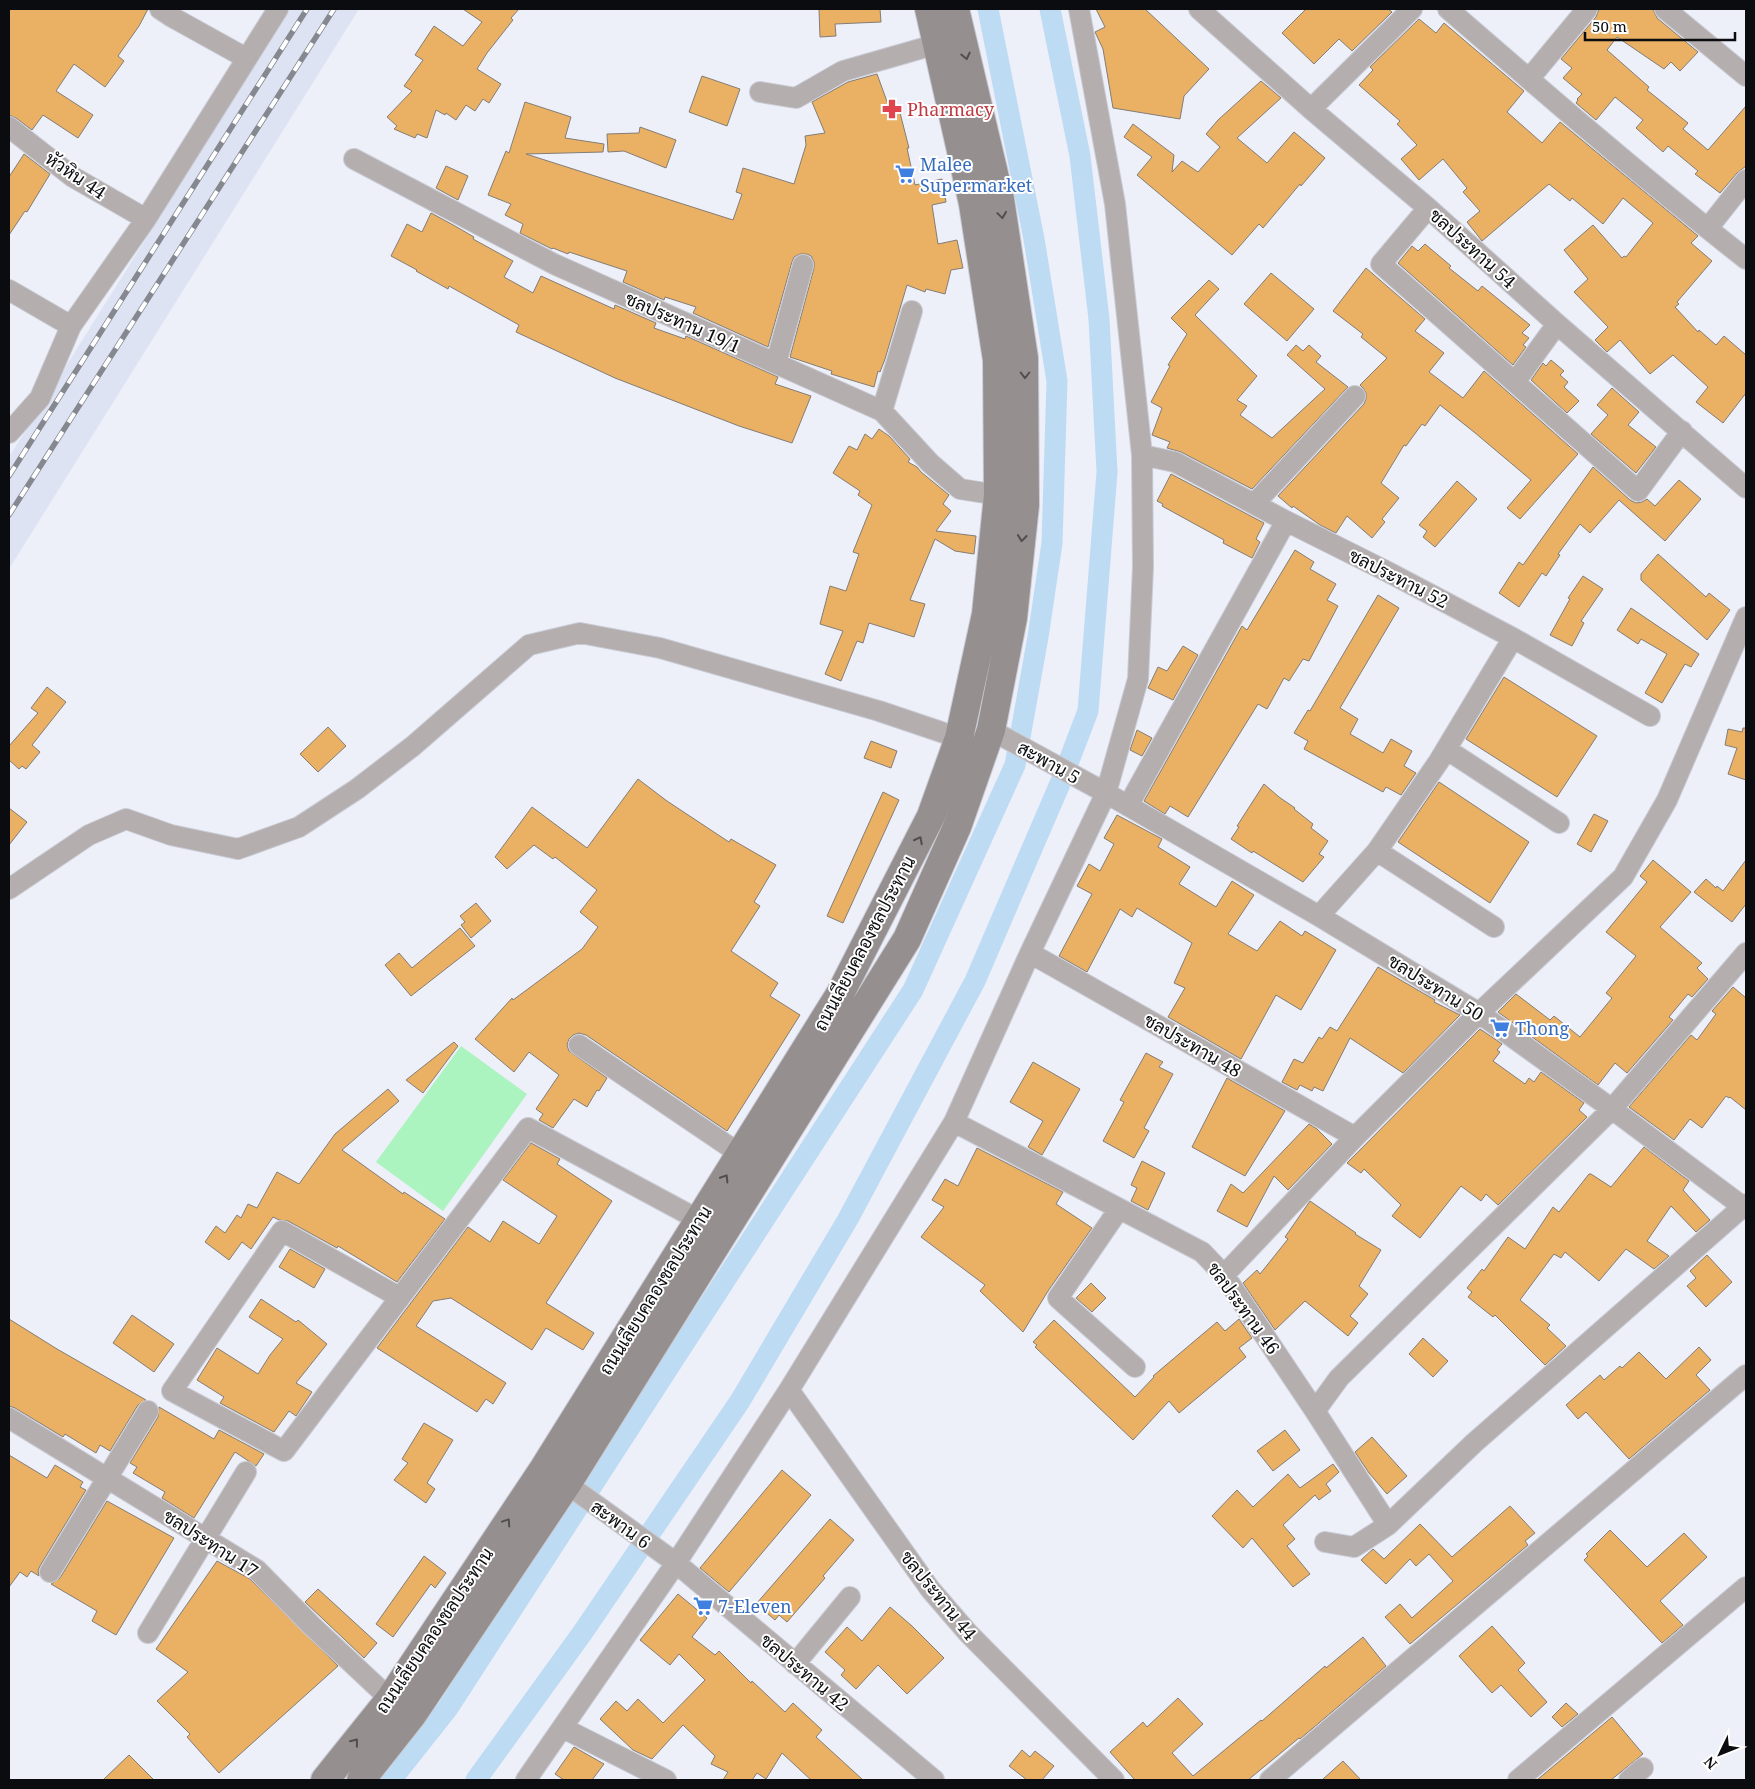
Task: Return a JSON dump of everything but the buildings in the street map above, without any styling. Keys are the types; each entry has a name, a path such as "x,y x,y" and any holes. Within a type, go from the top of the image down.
{"street":[{"path":"160,9 246,58"},
{"path":"9,434 40,398 72,326 146,219 278,9"},
{"name":"ถนนเลียบคลองชลประทาน","path":"325,1780 390,1698 544,1468 840,994 931,816 959,738 986,614 998,495 997,360 973,204 929,9"},
{"name":"ถนนเลียบคลองชลประทาน","path":"361,1780 413,1714 567,1484 907,939 957,827 991,730 1014,618 1026,506 1024,358 1000,199 955,9"},
{"path":"536,1777 563,1728 676,1563 789,1390 954,1122 1030,953 1106,794 1138,679 1143,567 1142,455 1115,204 1079,9"},
{"name":"ชลประทาน 54","path":"1198,9 1311,109 1428,208 1746,488"},
{"path":"1311,109 1412,9"},
{"path":"1448,9 1529,79 1746,259"},
{"path":"1529,79 1587,9"},
{"path":"1665,9 1746,76"},
{"path":"760,92 796,98 842,71 937,44"},
{"name":"หัวหิน 44","path":"9,127 73,177 146,219"},
{"name":"ชลประทาน 19/1","path":"354,158 554,264 882,412 930,463 960,489 998,495"},
{"path":"1708,228 1746,180"},
{"path":"1428,208 1381,264 1638,491 1682,432"},
{"path":"776,363 803,265"},
{"path":"9,290 72,326"},
{"path":"882,412 912,311"},
{"path":"1515,382 1558,324"},
{"path":"1254,504 1355,396"},
{"name":"ชลประทาน 52","path":"1142,455 1175,462 1513,638 1650,716"},
{"path":"1128,806 1286,521"},
{"path":"1224,1275 1355,1137 1479,1013 1623,877 1667,800 1746,617"},
{"path":"9,889 89,834 126,819 171,835 238,849 299,827 357,789 413,746 529,645 580,633 670,651 879,711 959,738"},
{"path":"1319,916 1377,851 1446,749 1513,638"},
{"name":"สะพาน 5","path":"991,730 1106,794"},
{"path":"1446,749 1559,823"},
{"name":"ชลประทาน 50","path":"1106,794 1319,916 1479,1013 1745,1207"},
{"path":"1377,851 1494,927"},
{"name":"ชลประทาน 48","path":"1030,953 1355,1137"},
{"path":"1315,1411 1339,1378 1612,1109 1746,953"},
{"path":"579,1045 740,1154"},
{"name":"ชลประทาน 46","path":"954,1122 1202,1252 1224,1275 1388,1525"},
{"path":"399,1297 282,1231 172,1391 284,1451 528,1128 699,1220"},
{"path":"1325,1542 1354,1547 1388,1525 1474,1443 1745,1207"},
{"path":"1119,1209 1058,1298 1136,1367"},
{"path":"1270,1780 1746,1375"},
{"name":"ชลประทาน 44","path":"789,1390 930,1589 968,1633 1114,1780"},
{"path":"50,1572 148,1411"},
{"name":"ชลประทาน 17","path":"9,1418 257,1570 311,1625 390,1698"},
{"path":"544,1468 567,1484"},
{"path":"148,1634 246,1472"},
{"name":"สะพาน 6","path":"567,1484 676,1563"},
{"name":"ชลประทาน 42","path":"676,1563 934,1780"},
{"path":"1518,1780 1746,1587"},
{"path":"795,1664 850,1597"},
{"path":"563,1728 666,1780"}],"shaded area":[{"path":"290,9 359,9 9,569 9,457"}],"green space":[{"path":"461,1046 527,1094 443,1211 376,1162"}],"waterway":[{"path":"391,1780 448,1708 913,990 1015,765 1038,637 1052,543 1057,381 1034,239 988,9"},
{"path":"476,1780 583,1632 740,1401 848,1219 975,981 1062,779 1088,711 1107,472 1099,319 1080,156 1050,9"}],"railway":[{"path":"9,476 307,9"},
{"path":"9,515 334,9"}],"place":[{"name":"Pharmacy","path":"892,109"},
{"name":"Malee Supermarket","path":"905,174"},
{"name":"Thong","path":"1500,1028"},
{"name":"7-Eleven","path":"703,1606"}]}
